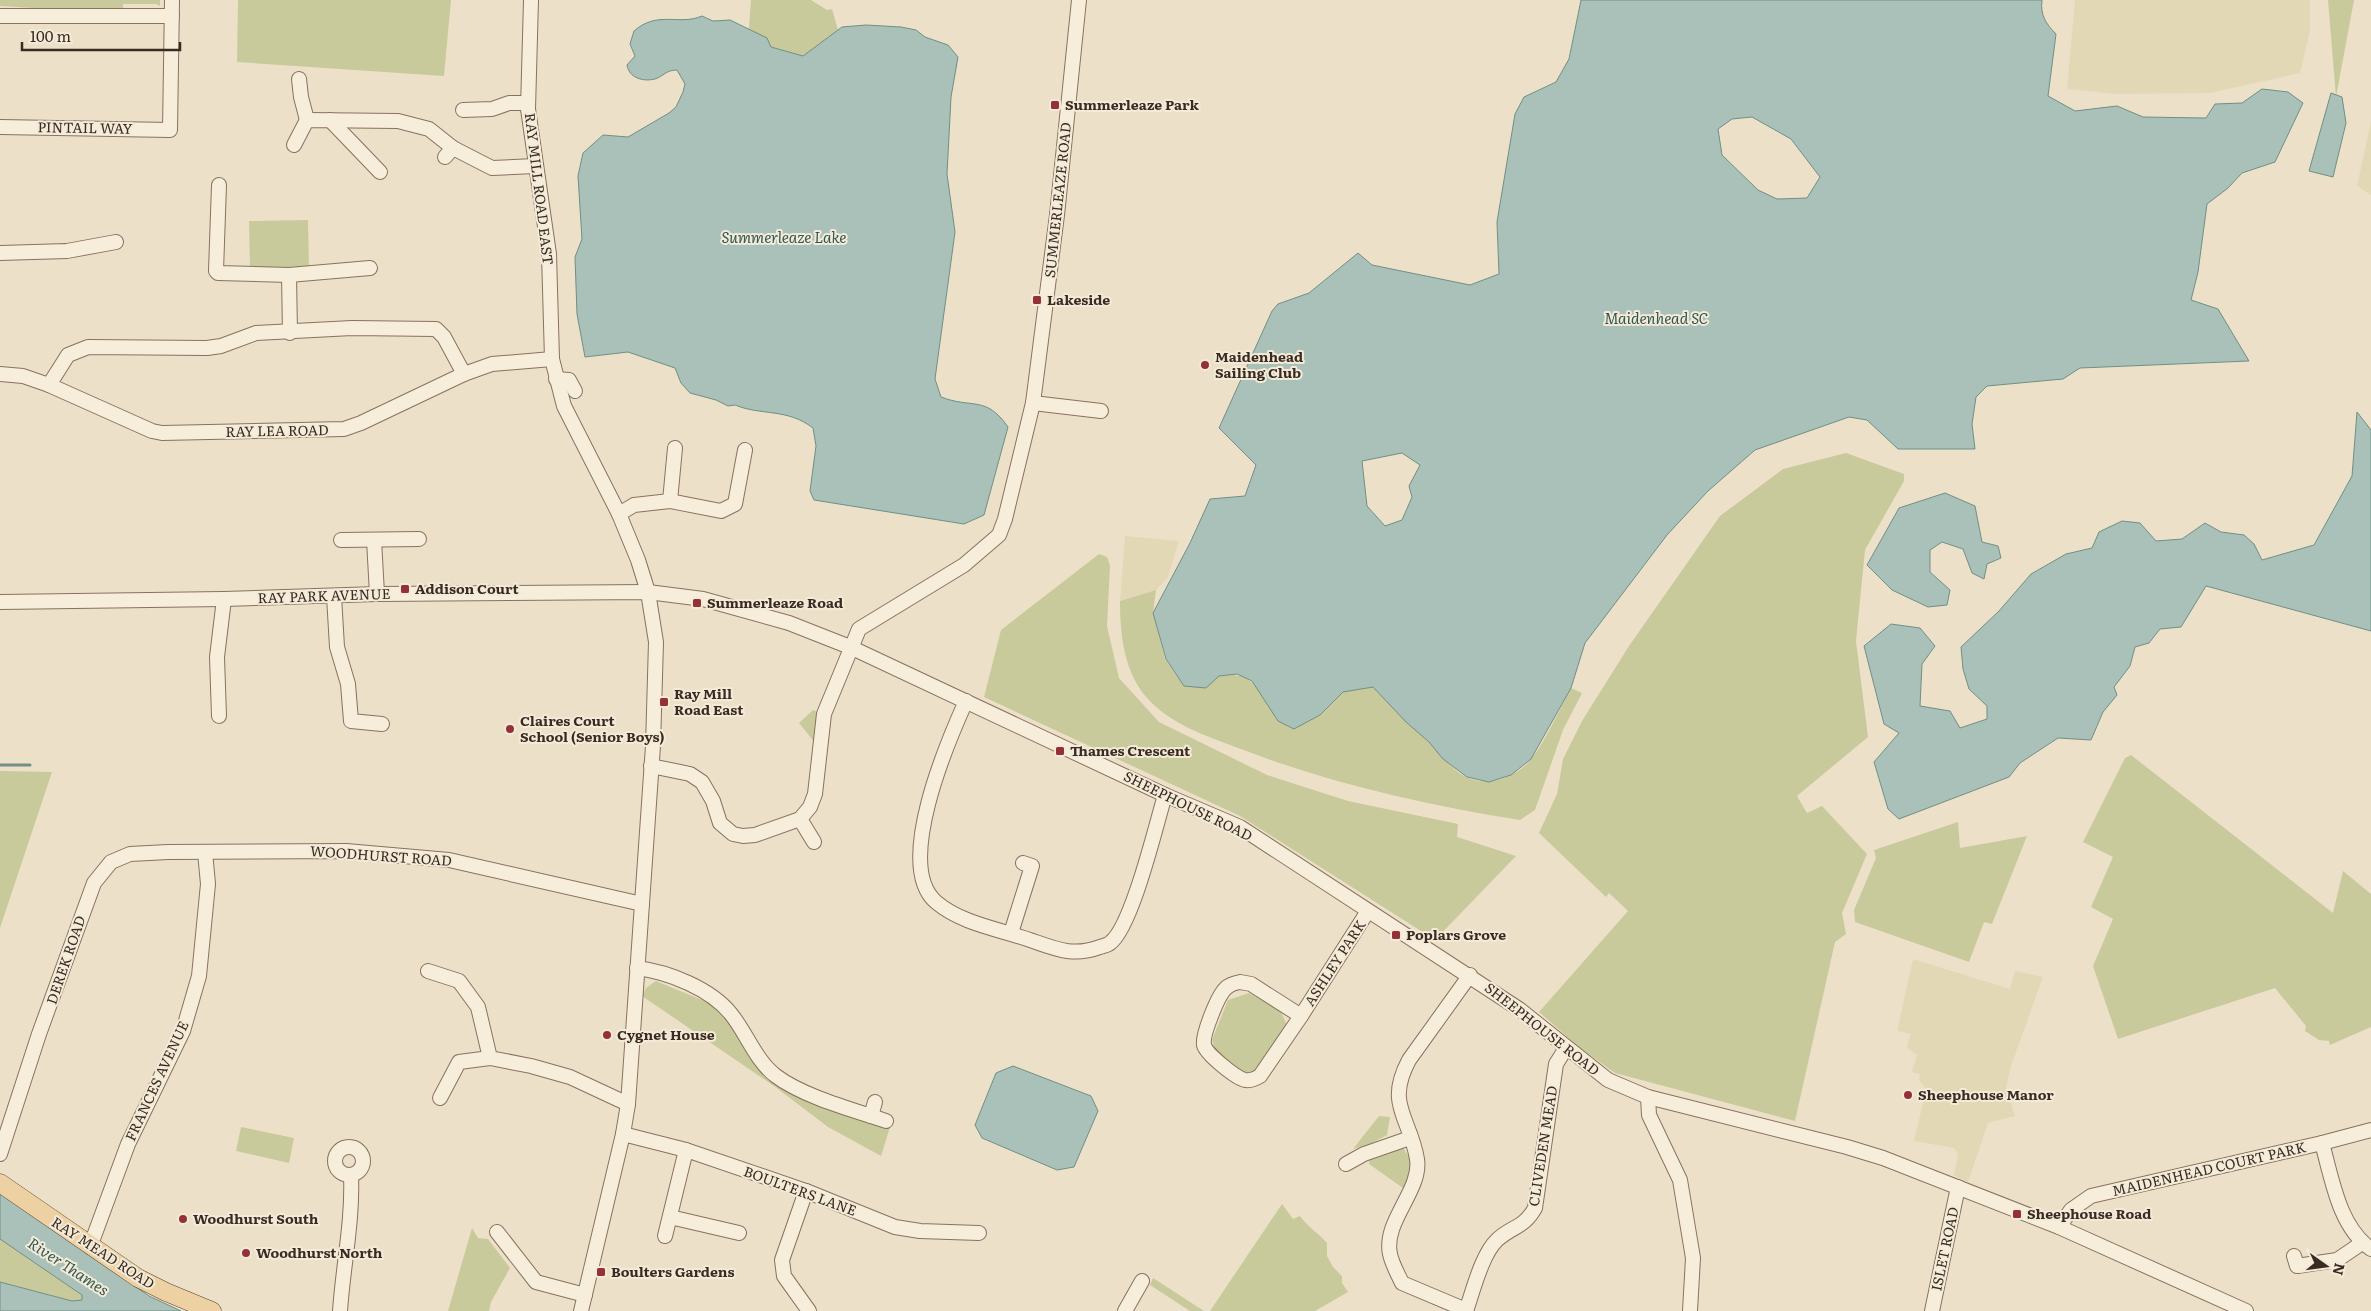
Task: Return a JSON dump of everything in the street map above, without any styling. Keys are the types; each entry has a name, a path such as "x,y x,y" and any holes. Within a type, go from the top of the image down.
{"main road":[{"name":"RAY MEAD ROAD","path":"0,1183 90,1246 152,1285 212,1311"}],"street":[{"path":"0,16 172,16 172,0"},
{"name":"RAY MILL ROAD EAST","path":"531,0 528,103 535,166 549,254 552,359 564,406 619,514 638,560 648,592 656,642 651,766 628,1104 623,1134 581,1311"},
{"name":"SUMMERLEAZE ROAD","path":"800,819 810,807 815,794 824,714 859,629 964,565 999,535 1005,520 1033,403 1057,215 1079,0"},
{"name":"PINTAIL WAY","path":"0,127 170,130 172,16"},
{"path":"294,145 308,120 301,96 299,79"},
{"path":"463,110 492,109 509,103 528,103"},
{"path":"308,120 398,121 429,129 449,153 492,168 535,166"},
{"path":"330,120 380,172"},
{"path":"219,185 216,271 222,274 289,275 370,268"},
{"path":"0,253 67,252 116,243"},
{"path":"289,275 290,332"},
{"path":"49,385 68,355 88,347 207,348 221,346 256,333 352,328 436,329 444,337 464,374"},
{"name":"RAY LEA ROAD","path":"0,374 23,376 49,385 152,431 162,433 324,430 344,429 361,423 464,374 492,364 552,359"},
{"path":"556,379 569,380 575,391"},
{"path":"1033,403 1102,411"},
{"path":"670,501 675,448"},
{"path":"619,514 634,505 670,501 721,511 735,504 745,450"},
{"path":"341,540 419,539"},
{"path":"374,540 377,594"},
{"name":"SHEEPHOUSE ROAD","path":"648,592 704,599 789,622 850,647 1166,795 1240,827 1520,1009 1608,1080 1648,1098 1846,1147 1883,1158 2059,1227 2246,1311"},
{"name":"RAY PARK AVENUE","path":"0,602 97,599 224,600 377,594 648,592"},
{"path":"334,596 337,647 348,684 352,721 382,724"},
{"path":"220,716 217,657 224,600"},
{"path":"966,701 931,787 920,848 921,875 934,901 960,918 1068,953 1090,951 1110,943 1127,920 1166,795"},
{"path":"651,766 690,774 702,782 714,801 720,823 733,834 743,836 754,835 800,819 814,842"},
{"name":"WOODHURST ROAD","path":"205,852 346,851 449,860 642,904"},
{"name":"DEREK ROAD","path":"0,1154 39,1034 94,883 111,862 130,854 205,852"},
{"name":"FRANCES AVENUE","path":"90,1246 128,1144 183,1032 197,985 208,884 205,852"},
{"path":"1011,933 1030,862"},
{"name":"ASHLEY PARK","path":"1301,1016 1251,984 1234,983 1225,988 1222,993 1206,1031 1205,1048 1235,1075 1246,1080 1256,1079 1260,1076 1301,1016 1368,911"},
{"path":"637,968 653,970 711,994 732,1015 756,1054 776,1076 812,1095 886,1121"},
{"path":"428,971 459,981 478,1007 490,1058"},
{"path":"1466,1310 1402,1283 1390,1254 1390,1234 1413,1182 1417,1160 1398,1101 1401,1073 1408,1060 1470,975"},
{"name":"CLIVEDEN MEAD","path":"1466,1310 1488,1253 1497,1240 1528,1220 1535,1208 1556,1064 1566,1048"},
{"path":"440,1098 459,1062 490,1058 531,1066 570,1077 628,1104"},
{"path":"1648,1098 1649,1115 1680,1180 1693,1258 1690,1311"},
{"path":"870,1116 875,1102"},
{"name":"MAIDENHEAD COURT PARK","path":"2059,1227 2070,1210 2091,1196 2322,1144 2371,1130"},
{"name":"BOULTERS LANE","path":"623,1134 686,1150 806,1191 895,1227 920,1231 979,1233"},
{"path":"1346,1164 1364,1154 1410,1138"},
{"path":"2292,1264 2337,1260 2366,1246 2340,1208 2322,1144"},
{"path":"666,1236 686,1150"},
{"path":"340,1311 341,1285 346,1261 352,1201 351,1175"},
{"name":"ISLET ROAD","path":"1932,1311 1958,1187"},
{"path":"806,1191 782,1260 784,1276 809,1311"},
{"path":"670,1217 739,1233"},
{"path":"497,1232 536,1282 585,1295"},
{"path":"1125,1311 1142,1281"}],"shaded area":[{"path":"2075,0 2310,0 2310,31 2300,73 2210,93 2117,94 2067,89"},
{"path":"2371,121 2371,195 2357,186"},
{"path":"1125,536 1179,541 1168,577 1156,590 1120,601"},
{"path":"1913,959 2010,989 2015,971 2043,977 2010,1069 2006,1088 2015,1116 1988,1123 1968,1182 1954,1176 1958,1154 1954,1148 1914,1141 1925,1088 1919,1080 1920,1074 1912,1072 1917,1055 1908,1049 1907,1045 1911,1034 1897,1031"}],"green space":[{"path":"0,0 160,0 160,6 156,4 123,4 123,9 84,11 0,6"},
{"path":"238,0 451,0 444,76 237,62"},
{"path":"751,0 811,0 827,10 832,9 838,30 803,56 771,47 749,29"},
{"path":"2328,0 2354,0 2336,97"},
{"path":"308,220 309,269 250,269 249,221"},
{"path":"1846,453 1904,474 1904,481 1865,550 1856,641 1868,737 1797,796 1807,813 1822,806 1867,854 1842,913 1846,934 1835,942 1795,1121 1615,1073 1580,1048 1539,1012 1628,911 1609,893 1606,897 1539,833 1557,794 1563,759 1582,721 1629,646 1720,516 1783,469"},
{"path":"1099,554 1107,557 1110,565 1107,626 1119,678 1159,722 1267,775 1348,801 1458,824 1457,837 1516,856 1435,940 1240,816 984,697 1001,630"},
{"path":"1156,590 1153,613 1165,659 1184,686 1218,677 1241,676 1250,681 1259,690 1278,721 1320,715 1343,692 1373,687 1455,770 1475,780 1493,781 1519,771 1532,758 1542,743 1571,688 1582,693 1563,730 1535,810 1520,820 1413,800 1342,782 1272,761 1190,729 1158,709 1141,690 1129,666 1125,654 1120,614 1120,601"},
{"path":"813,710 820,713 815,743 799,723"},
{"path":"2131,755 2333,913 2343,871 2371,894 2371,1027 2330,1045 2329,1041 2319,1040 2305,1031 2306,1026 2275,988 2118,1039 2093,966 2113,919 2091,907 2113,857 2083,842 2125,758"},
{"path":"0,771 52,772 0,928"},
{"path":"1958,822 1960,848 2027,836 1992,924 1984,922 1969,962 1855,922 1854,910 1876,858 1874,850"},
{"path":"656,981 719,1007 732,1024 751,1058 823,1105 890,1127 881,1156 828,1127 774,1086 642,996 646,988"},
{"path":"1249,993 1280,1010 1287,1025 1257,1070 1246,1073 1216,1054 1212,1040 1228,1000"},
{"path":"1379,1116 1390,1117 1387,1135 1372,1143 1353,1149"},
{"path":"241,1127 294,1138 289,1163 236,1151"},
{"path":"1402,1146 1411,1160 1408,1186 1403,1188 1369,1164 1369,1158"},
{"path":"1282,1204 1293,1219 1300,1216 1327,1243 1327,1256 1333,1267 1342,1276 1342,1283 1348,1292 1315,1311 1210,1311"},
{"path":"472,1228 478,1238 488,1239 510,1268 491,1302 489,1311 448,1311"},
{"path":"0,1239 82,1295 82,1301 72,1301 0,1282"},
{"path":"1153,1278 1204,1311 1190,1311 1150,1285"}],"water":[{"name":"Maidenhead SC","path":"1581,0 2042,0 2044,19 2056,34 2048,96 2075,111 2117,106 2143,117 2206,118 2215,104 2242,103 2262,89 2288,92 2303,103 2275,162 2242,173 2228,188 2207,204 2198,272 2191,300 2218,309 2249,361 2080,368 2063,379 1987,386 1976,397 1972,424 1975,449 1898,449 1867,420 1849,417 1755,450 1708,491 1667,535 1585,643 1571,688 1531,759 1511,775 1489,782 1467,777 1443,759 1429,742 1406,722 1373,687 1343,692 1320,715 1294,729 1278,721 1252,681 1237,674 1219,676 1206,688 1184,686 1166,659 1153,613 1190,543 1210,499 1245,496 1256,465 1219,428 1272,311 1278,304 1309,293 1358,253 1372,265 1470,285 1499,274 1497,222 1515,114 1524,97 1556,82 1569,59","holes":["1752,117 1791,139 1820,177 1807,198 1777,199 1758,190 1722,155 1718,129 1732,119","1402,453 1420,465 1409,486 1412,497 1402,520 1385,526 1367,506 1362,461"]},
{"name":"Summerleaze Lake","path":"702,16 713,21 730,20 767,38 771,47 803,56 842,27 866,25 916,30 925,37 948,45 958,57 951,97 947,174 955,232 935,379 941,397 978,404 993,410 1008,427 984,515 964,524 814,500 810,491 816,446 813,428 784,415 735,405 728,406 716,400 690,393 681,383 675,368 628,352 585,357 577,314 575,257 582,239 578,176 583,153 603,135 628,137 669,113 676,107 683,92 685,84 677,70 650,80 637,78 631,73 627,65 635,56 630,44 634,31 652,21 685,20"},
{"path":"2331,93 2342,97 2346,123 2333,177 2309,171"},
{"path":"2357,412 2371,430 2371,631 2206,586 2181,627 2160,629 2149,643 2135,647 2130,666 2114,687 2117,695 2103,712 2091,740 2058,738 2020,763 2009,777 1899,819 1888,809 1874,762 1899,733 1884,724 1864,646 1891,624 1920,628 1935,646 1922,664 1920,706 1950,711 1960,728 1987,719 1987,706 1969,689 1963,669 1961,647 1999,611 2031,574 2066,554 2092,548 2099,532 2122,521 2140,523 2156,541 2182,539 2205,523 2221,532 2244,535 2254,544 2262,560 2314,545 2352,476"},
{"path":"1945,493 1975,506 1982,542 1998,546 2001,558 1987,564 1984,579 1972,573 1963,549 1942,542 1930,550 1930,572 1950,590 1947,605 1928,607 1892,590 1867,565 1899,508"},
{"path":"1013,1066 1091,1096 1098,1111 1074,1167 1057,1170 982,1138 975,1125 996,1073"},
{"name":"River Thames","path":"0,1192 149,1296 181,1311 0,1311 0,1282 72,1301 82,1300 82,1295 0,1239"}],"waterway":[{"path":"0,765 30,765"}],"place":[{"name":"Summerleaze Park","path":"1055,105"},
{"name":"Lakeside","path":"1037,300"},
{"name":"Maidenhead Sailing Club","path":"1205,365"},
{"name":"Addison Court","path":"405,589"},
{"name":"Summerleaze Road","path":"697,603"},
{"name":"Ray Mill Road East","path":"664,702"},
{"name":"Claires Court School (Senior Boys)","path":"510,729"},
{"name":"Thames Crescent","path":"1060,751"},
{"name":"Poplars Grove","path":"1396,935"},
{"name":"Cygnet House","path":"607,1035"},
{"name":"Sheephouse Manor","path":"1908,1095"},
{"name":"Sheephouse Road","path":"2017,1214"},
{"name":"Woodhurst South","path":"183,1219"},
{"name":"Woodhurst North","path":"246,1253"},
{"name":"Boulters Gardens","path":"601,1272"}]}
